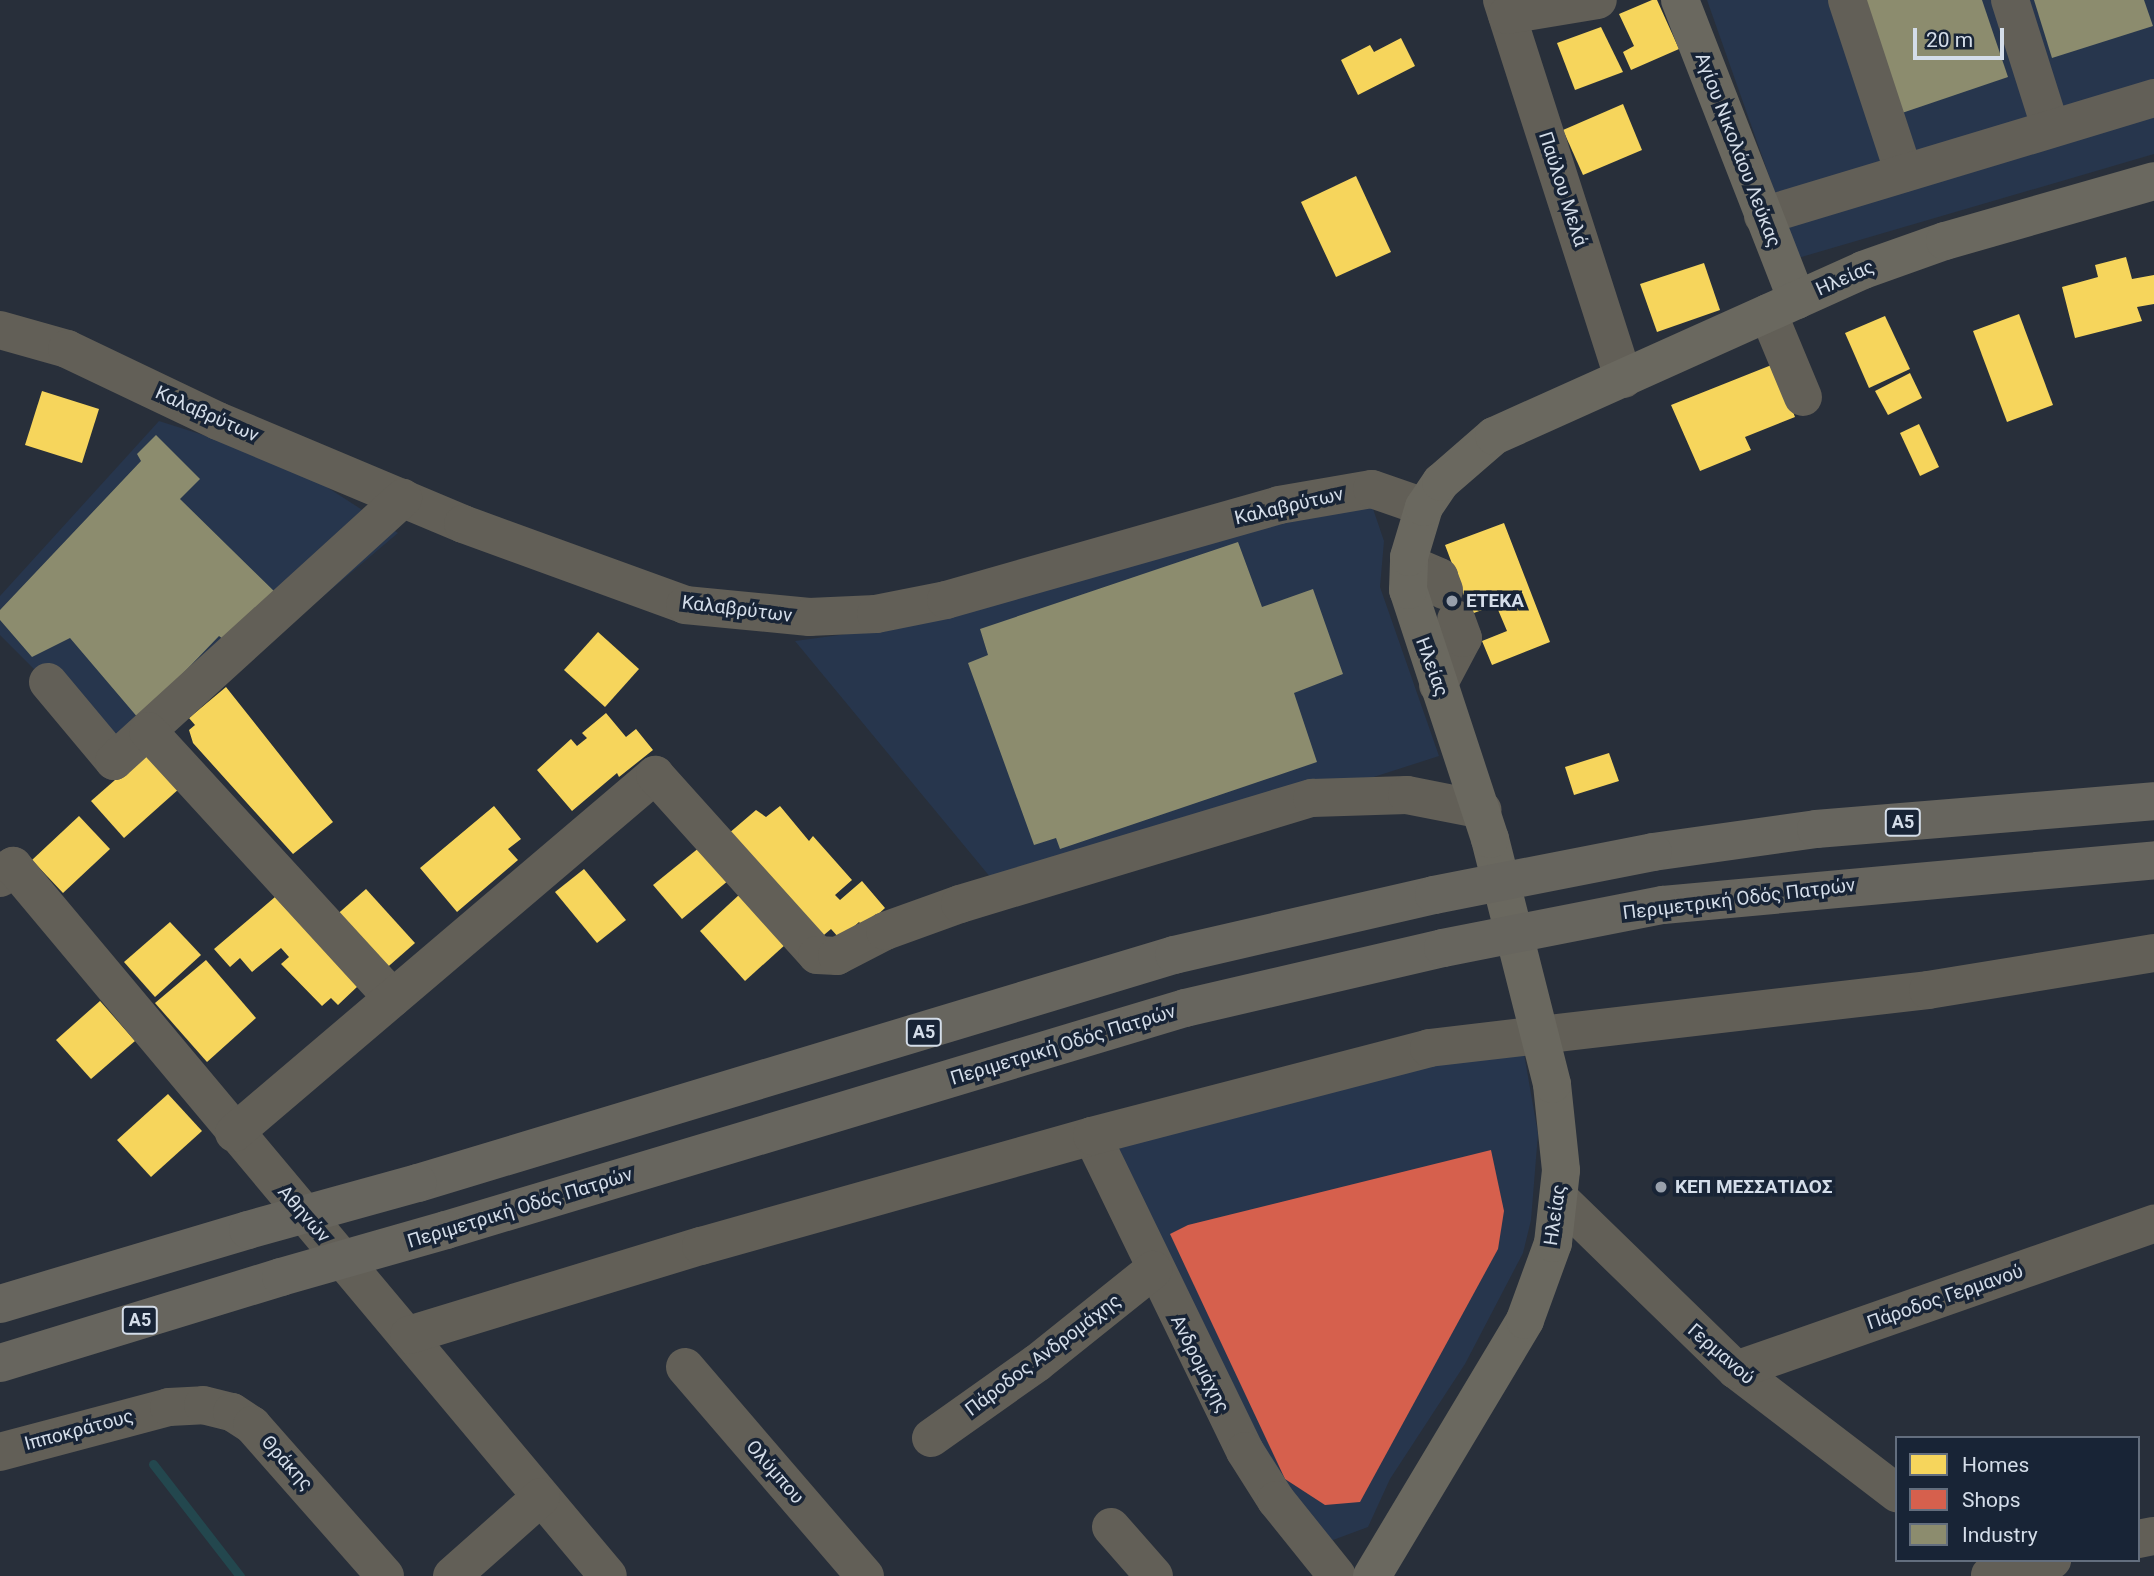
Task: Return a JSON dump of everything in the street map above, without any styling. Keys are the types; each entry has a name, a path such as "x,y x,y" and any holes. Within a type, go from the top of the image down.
{"highway":[{"name":"Α5","path":"0,1304 248,1230 418,1183 1174,955 1434,895 1653,852 1816,830 2154,801"},
{"name":"Περιμετρική Οδός Πατρών","path":"0,1363 1185,1008 1443,948 1663,905 2154,860"}],"main road":[{"name":"Αγίου Νικολάου Λεύκας","path":"1680,0 1763,216 1782,307"},
{"name":"Ηλείας","path":"1372,1576 1525,1320 1553,1243 1559,1198 1559,1127 1541,1038 1483,810 1415,621 1408,590 1409,564 1424,508 1441,482 1494,436 1909,253 2154,181"}],"street":[{"path":"1505,8 1598,0"},
{"path":"1847,0 1904,173"},
{"path":"2010,0 2051,129"},
{"name":"Παύλου Μελά","path":"1505,8 1624,379"},
{"path":"1763,216 2154,98"},
{"path":"1782,307 1803,397"},
{"name":"Καλαβρύτων","path":"0,330 67,349 218,421 403,498 685,605 808,617 876,614 946,600 1279,505 1372,489 1424,508"},
{"path":"48,682 114,761 403,498"},
{"path":"1409,564 1439,577 1463,638 1438,685"},
{"path":"148,731 393,998"},
{"path":"234,1133 655,775 817,955 837,956 884,931 960,904 1312,798 1407,795 1483,810"},
{"name":"Αθηνών","path":"4,865 409,1335 608,1576"},
{"path":"409,1335 1092,1136 1429,1048 1541,1038 1927,990 2154,953"},
{"name":"Ανδρομάχης","path":"1092,1136 1153,1270 1245,1451 1276,1500 1337,1576"},
{"name":"Γερμανού","path":"1559,1198 1736,1370 1895,1491"},
{"name":"Πάροδος Γερμανού","path":"1736,1370 2154,1224"},
{"name":"Πάροδος Ανδρομάχης","path":"931,1438 1037,1363 1153,1270"},
{"name":"Ολύμπου","path":"684,1367 865,1576"},
{"name":"Θράκης","path":"159,1409 203,1405 232,1412 252,1426 385,1576"},
{"name":"Ιπποκράτους","path":"0,1452 159,1409"},
{"path":"452,1576 541,1497"},
{"path":"1111,1527 1154,1576"},
{"path":"1978,1562 1991,1576 2044,1562"}],"shaded area":[{"path":"1707,0 2154,0 2154,154 1798,258"},
{"path":"159,421 288,462 398,533 127,762 0,635 0,596"},
{"path":"1370,500 1384,541 1380,587 1439,756 1352,784 991,878 795,641 876,630"},
{"path":"1522,1042 1538,1134 1531,1220 1523,1253 1465,1364 1390,1479 1368,1527 1325,1543 1268,1469 1108,1145"}],"building: Homes":[{"path":"1657,0 1679,49 1631,70 1623,52 1634,46 1619,14"},
{"path":"1601,27 1623,72 1575,90 1557,43"},
{"path":"1401,38 1415,66 1358,95 1341,60 1370,45 1374,52"},
{"path":"1623,104 1642,150 1583,175 1563,130"},
{"path":"1356,176 1391,252 1336,277 1301,202"},
{"path":"2126,257 2132,279 2154,275 2154,304 2137,307 2142,321 2075,338 2062,287 2098,277 2095,265"},
{"path":"1704,263 1720,310 1657,332 1640,284"},
{"path":"2019,314 2053,405 2007,422 1973,331"},
{"path":"1885,316 1910,369 1869,388 1845,333"},
{"path":"1774,364 1795,417 1745,437 1751,450 1700,471 1671,405"},
{"path":"1910,373 1922,398 1888,415 1875,391"},
{"path":"42,391 99,409 82,463 25,445"},
{"path":"1919,424 1939,467 1920,476 1900,433"},
{"path":"1504,523 1550,642 1492,665 1482,641 1507,631 1496,605 1471,614 1445,545"},
{"path":"598,632 639,669 605,707 564,670"},
{"path":"226,687 333,822 293,854 193,743 189,730 195,725 189,718"},
{"path":"606,713 626,737 636,729 653,750 619,777 617,773 572,811 537,770 571,739 577,746 587,738 582,733"},
{"path":"147,752 180,788 124,838 91,801"},
{"path":"1609,753 1619,781 1574,795 1565,767"},
{"path":"494,806 521,839 508,849 518,860 457,912 420,868"},
{"path":"780,806 809,841 813,836 852,880 835,895 840,900 862,881 885,908 864,927 859,922 840,939 831,929 818,940 728,834 756,810 766,817"},
{"path":"79,816 110,849 63,893 32,860"},
{"path":"700,847 729,880 682,919 653,885"},
{"path":"584,869 626,920 597,943 555,892"},
{"path":"366,889 415,943 382,972 333,918"},
{"path":"740,894 786,944 745,981 700,931"},
{"path":"275,897 358,986 338,1005 331,998 322,1006 281,964 289,957 281,948 252,972 240,958 230,967 214,949"},
{"path":"170,922 201,955 155,997 124,962"},
{"path":"206,960 256,1018 207,1062 155,1003"},
{"path":"100,1001 135,1041 91,1079 56,1040"},
{"path":"168,1094 202,1131 151,1177 117,1140"}],"building: Shops":[{"path":"1491,1150 1504,1211 1498,1249 1360,1502 1325,1505 1285,1479 1170,1234 1188,1225"}],"building: Industry":[{"path":"1864,0 1982,0 2008,77 1902,113"},
{"path":"2034,0 2144,0 2153,26 2052,58"},
{"path":"156,435 200,479 180,499 278,595 231,645 219,636 139,719 70,638 32,657 0,620 0,610 141,461 137,454"},
{"path":"1238,542 1262,607 1313,589 1343,674 1294,693 1317,762 1060,849 1056,838 1034,845 968,663 988,655 980,629"}],"waterway":[{"path":"153,1464 240,1576"}],"place":[{"name":"ΕΤΕΚΑ","path":"1452,601"},
{"name":"ΚΕΠ ΜΕΣΣΑΤΙΔΟΣ","path":"1661,1187"}]}
